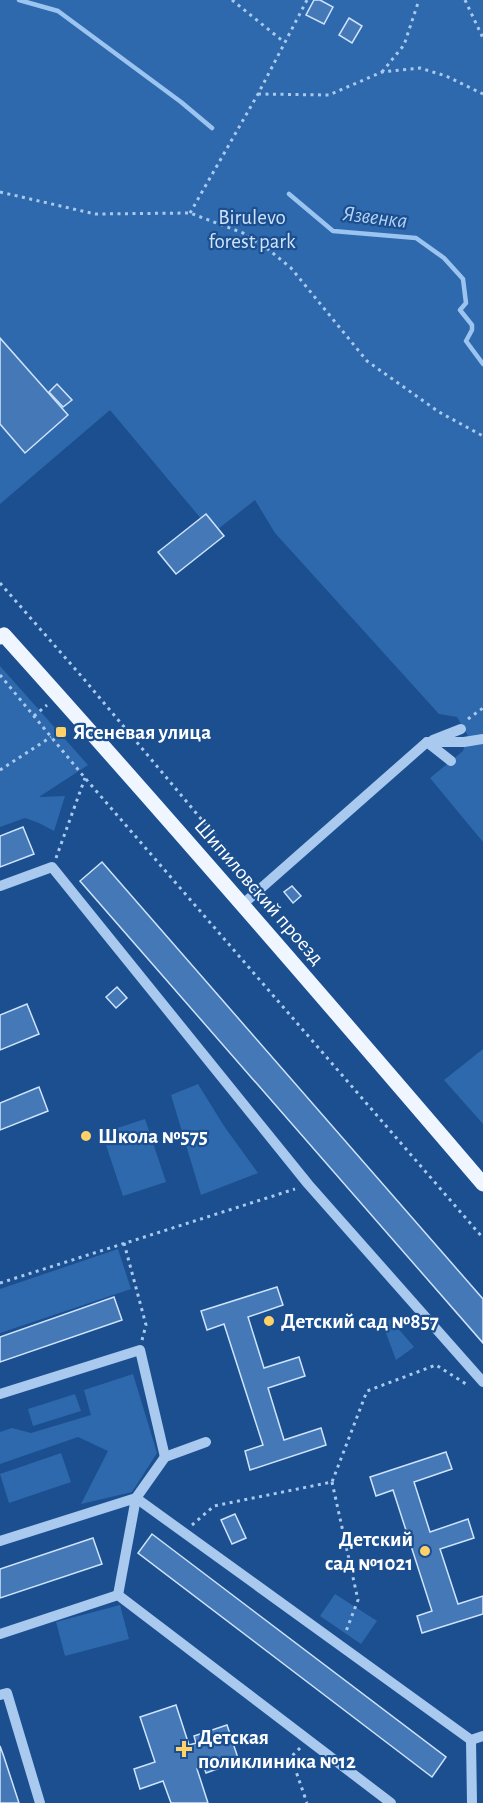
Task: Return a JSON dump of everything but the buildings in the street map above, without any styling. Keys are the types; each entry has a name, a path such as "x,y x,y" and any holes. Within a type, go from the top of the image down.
{"main road":[{"name":"Шипиловский проезд","path":"1,634 243,904 483,1184"}],"lane":[{"path":"243,904 427,742 461,729"},
{"path":"427,742 464,742 483,739"},
{"path":"427,742 451,761"},
{"path":"0,886 52,867 308,1184 478,1385"},
{"path":"0,1394 140,1350 165,1457"},
{"path":"118,1595 136,1498 165,1457 206,1442"},
{"path":"136,1498 471,1740"},
{"path":"0,1541 136,1498"},
{"path":"0,1634 118,1595"},
{"path":"118,1595 391,1803"},
{"path":"0,1695 7,1693 40,1803"},
{"path":"471,1740 483,1736"},
{"path":"471,1740 472,1803"}],"path":[{"path":"232,0 284,42"},
{"path":"190,213 258,94 307,0"},
{"path":"382,72 404,45 419,0"},
{"path":"465,0 483,37"},
{"path":"258,94 329,95 382,72 420,68 446,76 483,94"},
{"path":"0,192 95,214 190,213 243,233 291,268 367,361 439,412 483,436"},
{"path":"0,583 83,678 259,889"},
{"path":"0,675 85,778 483,1238"},
{"path":"34,716 51,702"},
{"path":"461,729 465,721 483,708"},
{"path":"0,770 51,737"},
{"path":"52,867 85,778"},
{"path":"0,1283 308,1184"},
{"path":"124,1243 146,1325 140,1350"},
{"path":"342,1645 358,1600 332,1482 367,1391 436,1365 478,1385"},
{"path":"183,1532 214,1506 332,1482"},
{"path":"307,1803 291,1757 308,1740"}],"green space":[{"name":"Birulevo forest park","path":"0,0 483,0 483,842 430,778 463,751 468,736 457,717 439,714 275,533 255,500 213,533 110,410 0,504"},
{"path":"0,666 88,765 39,797 65,796 54,831 25,818 0,827"},
{"path":"483,1049 483,1124 444,1080"},
{"path":"198,1084 224,1126 258,1173 201,1195 171,1095"},
{"path":"145,1119 166,1182 123,1196 102,1133"},
{"path":"118,1249 131,1289 0,1333 0,1289"},
{"path":"390,1319 414,1347 396,1360 383,1325"},
{"path":"133,1374 157,1453 132,1492 81,1504 108,1451 78,1437 0,1464 0,1432 12,1428 31,1433 91,1415 84,1390"},
{"path":"75,1394 81,1411 33,1426 28,1409"},
{"path":"61,1453 71,1482 9,1503 0,1474"},
{"path":"335,1594 377,1621 361,1644 320,1616"},
{"path":"120,1605 129,1639 65,1656 56,1622"}],"waterway":[{"name":"Язвенка","path":"19,0 58,11 181,102 212,128"},
{"name":"Язвенка","path":"289,194 333,231 416,238 444,258 463,279 466,303 460,310 472,325 466,341 483,364"}],"place":[{"name":"Ясеневая улица","path":"61,732"},
{"name":"Школа №575","path":"86,1136"},
{"name":"Детский сад №857","path":"269,1321"},
{"name":"Детский сад №1021","path":"425,1551"},
{"name":"Детская поликлиника №12","path":"184,1749"}]}
